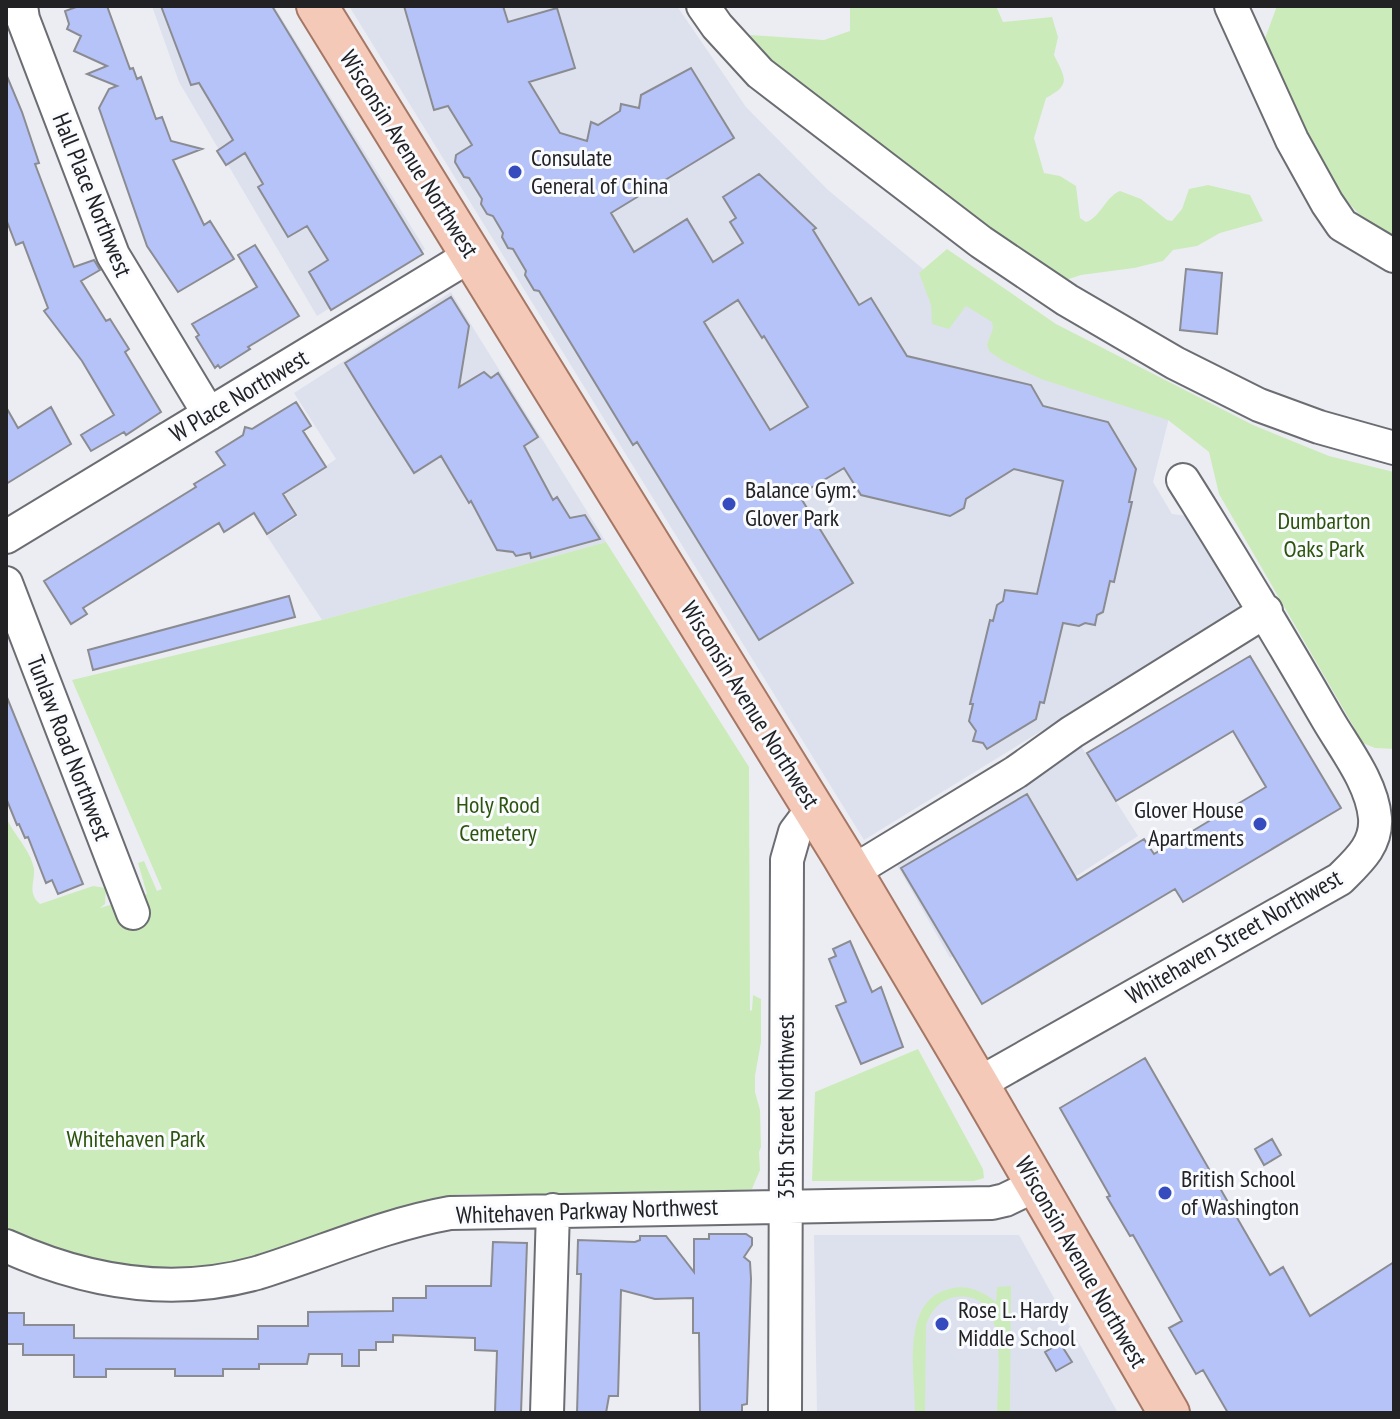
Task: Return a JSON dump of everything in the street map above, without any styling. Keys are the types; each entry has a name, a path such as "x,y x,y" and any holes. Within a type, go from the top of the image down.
{"main road":[{"name":"Wisconsin Avenue Northwest","path":"317,6 852,872 1169,1413"}],"street":[{"name":"Hall Place Northwest","path":"21,6 23,19 113,255 209,414"},
{"path":"703,6 760,73 943,214 1067,300 1175,363 1259,405 1319,427 1394,448"},
{"path":"1231,6 1292,140 1327,203 1342,225 1394,256"},
{"name":"W Place Northwest","path":"6,537 471,255"},
{"name":"Whitehaven Street Northwest","path":"978,1084 1340,879 1365,854 1373,837 1382,790 1183,480"},
{"name":"Tunlaw Road Northwest","path":"6,583 133,913"},
{"path":"852,872 1016,772 1072,732 1266,611"},
{"name":"35th Street Northwest","path":"785,1413 787,860 795,832 813,808"},
{"name":"Whitehaven Parkway Northwest","path":"6,1246 65,1270 115,1282 196,1284 253,1274 374,1231 425,1218 470,1212 992,1203 1036,1185"},
{"path":"547,1413 553,1210"}],"shaded area":[{"path":"152,6 274,6 425,249 317,316 179,82"},
{"path":"349,6 677,6 746,107 828,190 940,283 1171,410 1153,482 1172,514 1188,516 1240,609 864,840"},
{"path":"451,292 606,542 322,620 267,536 298,516 285,494 336,459 294,393"},
{"path":"1076,738 1138,836 950,958 894,860"},
{"name":"Rose L. Hardy Middle School","path":"814,1235 1019,1235 1118,1413 817,1413"}],"green space":[{"path":"850,6 996,6 1003,22 1052,17 1058,37 1054,55 1064,81 1046,98 1034,138 1044,173 1060,176 1076,186 1080,218 1086,222 1091,219 1120,191 1141,199 1172,221 1182,209 1189,189 1208,185 1250,195 1263,221 1220,233 1197,246 1173,250 1163,261 1066,280 1048,275 806,93 746,39 751,35 824,40 850,31"},
{"path":"1277,6 1394,6 1394,239 1358,213 1330,183 1264,41"},
{"name":"Dumbarton Oaks Park","path":"947,249 1056,324 1253,425 1329,456 1394,472 1394,749 1375,748 1363,743 1219,494 1209,452 1168,420 1041,379 1003,361 989,351 987,345 992,322 966,306 949,329 932,324 931,305 919,273"},
{"name":"Holy Rood Cemetery","path":"606,542 749,767 750,1011 753,995 761,999 761,1042 755,1076 760,1110 760,1170 752,1189 602,1197 455,1195 400,1207 241,1262 183,1270 121,1266 91,1260 61,1252 6,1230 6,817 32,862 33,892 40,904 93,886 106,888 105,904 100,908 147,894 138,863 144,861 157,891 162,889 72,680 322,620"},
{"path":"918,1049 983,1169 984,1178 974,1181 812,1181 815,1092"},
{"path":"1011,1286 1010,1413 997,1413 999,1359 993,1321 986,1307 973,1298 955,1297 936,1307 926,1325 925,1413 915,1413 914,1341 923,1308 933,1296 949,1289 962,1287 974,1290 996,1302 997,1287"}],"building":[{"path":"79,6 107,6 130,69 133,68 137,79 141,77 156,119 162,117 171,141 202,149 173,160 204,225 210,221 234,259 178,292 147,246 99,108 109,89 117,86 87,74 107,66 74,51 81,36 67,29 69,24 65,11"},
{"path":"161,6 272,6 423,254 331,310 309,272 328,260 307,226 288,237 258,187 263,184 245,153 226,165 217,151 233,140 199,83 191,85"},
{"path":"404,6 503,6 508,22 557,8 575,68 529,82 560,133 587,141 591,122 598,125 620,111 621,104 639,108 641,95 691,68 734,138 611,213 634,252 687,219 713,262 743,243 730,222 736,218 723,197 759,174 816,228 813,230 859,305 871,298 907,356 1031,385 1043,406 1108,422 1136,469 1114,582 1110,581 1103,612 1097,615 1095,625 1063,623 1044,703 1040,702 1036,719 987,749 983,743 973,741 976,731 969,721 973,704 970,704 990,620 993,621 997,605 1003,601 1005,590 1037,594 1063,481 1014,469 966,499 964,508 950,516 861,495 844,468 799,495 853,583 759,640 637,442 633,445 539,291 534,290 513,249 508,248 493,216 487,214 481,204 482,199 455,162 456,155 472,145 448,106 434,110","holes":["738,300 762,338 764,336 808,407 770,430 704,322"]},
{"path":"6,74 39,163 35,164 74,267 94,260 100,270 81,281 106,321 110,319 129,349 125,352 161,412 126,435 124,432 91,451 81,435 114,415 82,361 44,311 48,308 23,242 16,245 6,219"},
{"path":"255,245 299,316 220,368 218,365 215,368 196,337 199,335 192,324 257,287 238,255"},
{"path":"1186,269 1222,273 1217,334 1180,330"},
{"path":"451,297 469,326 459,387 484,372 491,378 498,373 538,437 524,446 553,500 557,497 570,518 585,515 600,539 531,558 530,553 516,556 513,552 497,550 471,501 469,503 441,456 414,473 372,407 345,363"},
{"path":"296,402 311,426 303,431 326,467 283,494 296,515 267,534 254,513 224,532 219,523 83,608 87,614 71,624 44,581 196,487 194,484 225,465 216,452 243,435 245,427 252,429"},
{"path":"6,407 18,428 51,407 71,444 6,484"},
{"path":"289,596 295,617 93,670 88,650"},
{"name":"Glover House Apartments","path":"1250,656 1341,808 1183,902 1175,889 982,1004 901,868 1027,794 1077,880 1144,839 1154,854 1266,787 1233,731 1116,801 1087,753"},
{"path":"6,695 83,884 58,894 52,880 46,883 28,837 25,838 17,825 6,798"},
{"path":"850,941 872,992 881,987 903,1047 861,1064 836,1006 846,1002 829,959 836,956 833,949"},
{"path":"1145,1058 1270,1275 1283,1267 1310,1316 1394,1262 1394,1413 1228,1413 1203,1370 1196,1374 1169,1328 1182,1321 1133,1235 1130,1236 1107,1197 1110,1196 1060,1108"},
{"path":"1272,1139 1281,1155 1264,1165 1255,1149"},
{"path":"709,1234 746,1234 752,1238 752,1245 744,1257 750,1262 751,1279 747,1404 742,1405 742,1413 700,1413 699,1333 693,1333 693,1298 655,1299 621,1290 618,1396 609,1396 606,1413 577,1413 581,1274 577,1274 578,1240 635,1242 640,1240 640,1236 666,1236 694,1272 694,1239 709,1239"},
{"path":"493,1242 527,1243 521,1413 495,1413 497,1351 475,1350 475,1338 393,1335 393,1342 376,1342 376,1350 359,1350 359,1366 342,1366 342,1354 309,1354 307,1364 259,1364 259,1369 223,1369 223,1376 175,1376 175,1369 106,1369 106,1377 74,1377 74,1355 23,1355 23,1344 6,1344 6,1313 24,1313 24,1325 74,1325 74,1338 258,1339 258,1326 308,1326 308,1312 393,1311 393,1298 426,1298 426,1286 491,1286"},
{"path":"1060,1343 1072,1362 1056,1371 1045,1352"}],"place":[{"name":"Consulate General of China","path":"515,172"},
{"name":"Balance Gym: Glover Park","path":"729,504"},
{"name":"Glover House Apartments","path":"1260,824"},
{"name":"British School of Washington","path":"1165,1193"},
{"name":"Rose L. Hardy Middle School","path":"942,1324"}],"park label":[{"name":"Whitehaven Park","path":"136,1139"}]}
